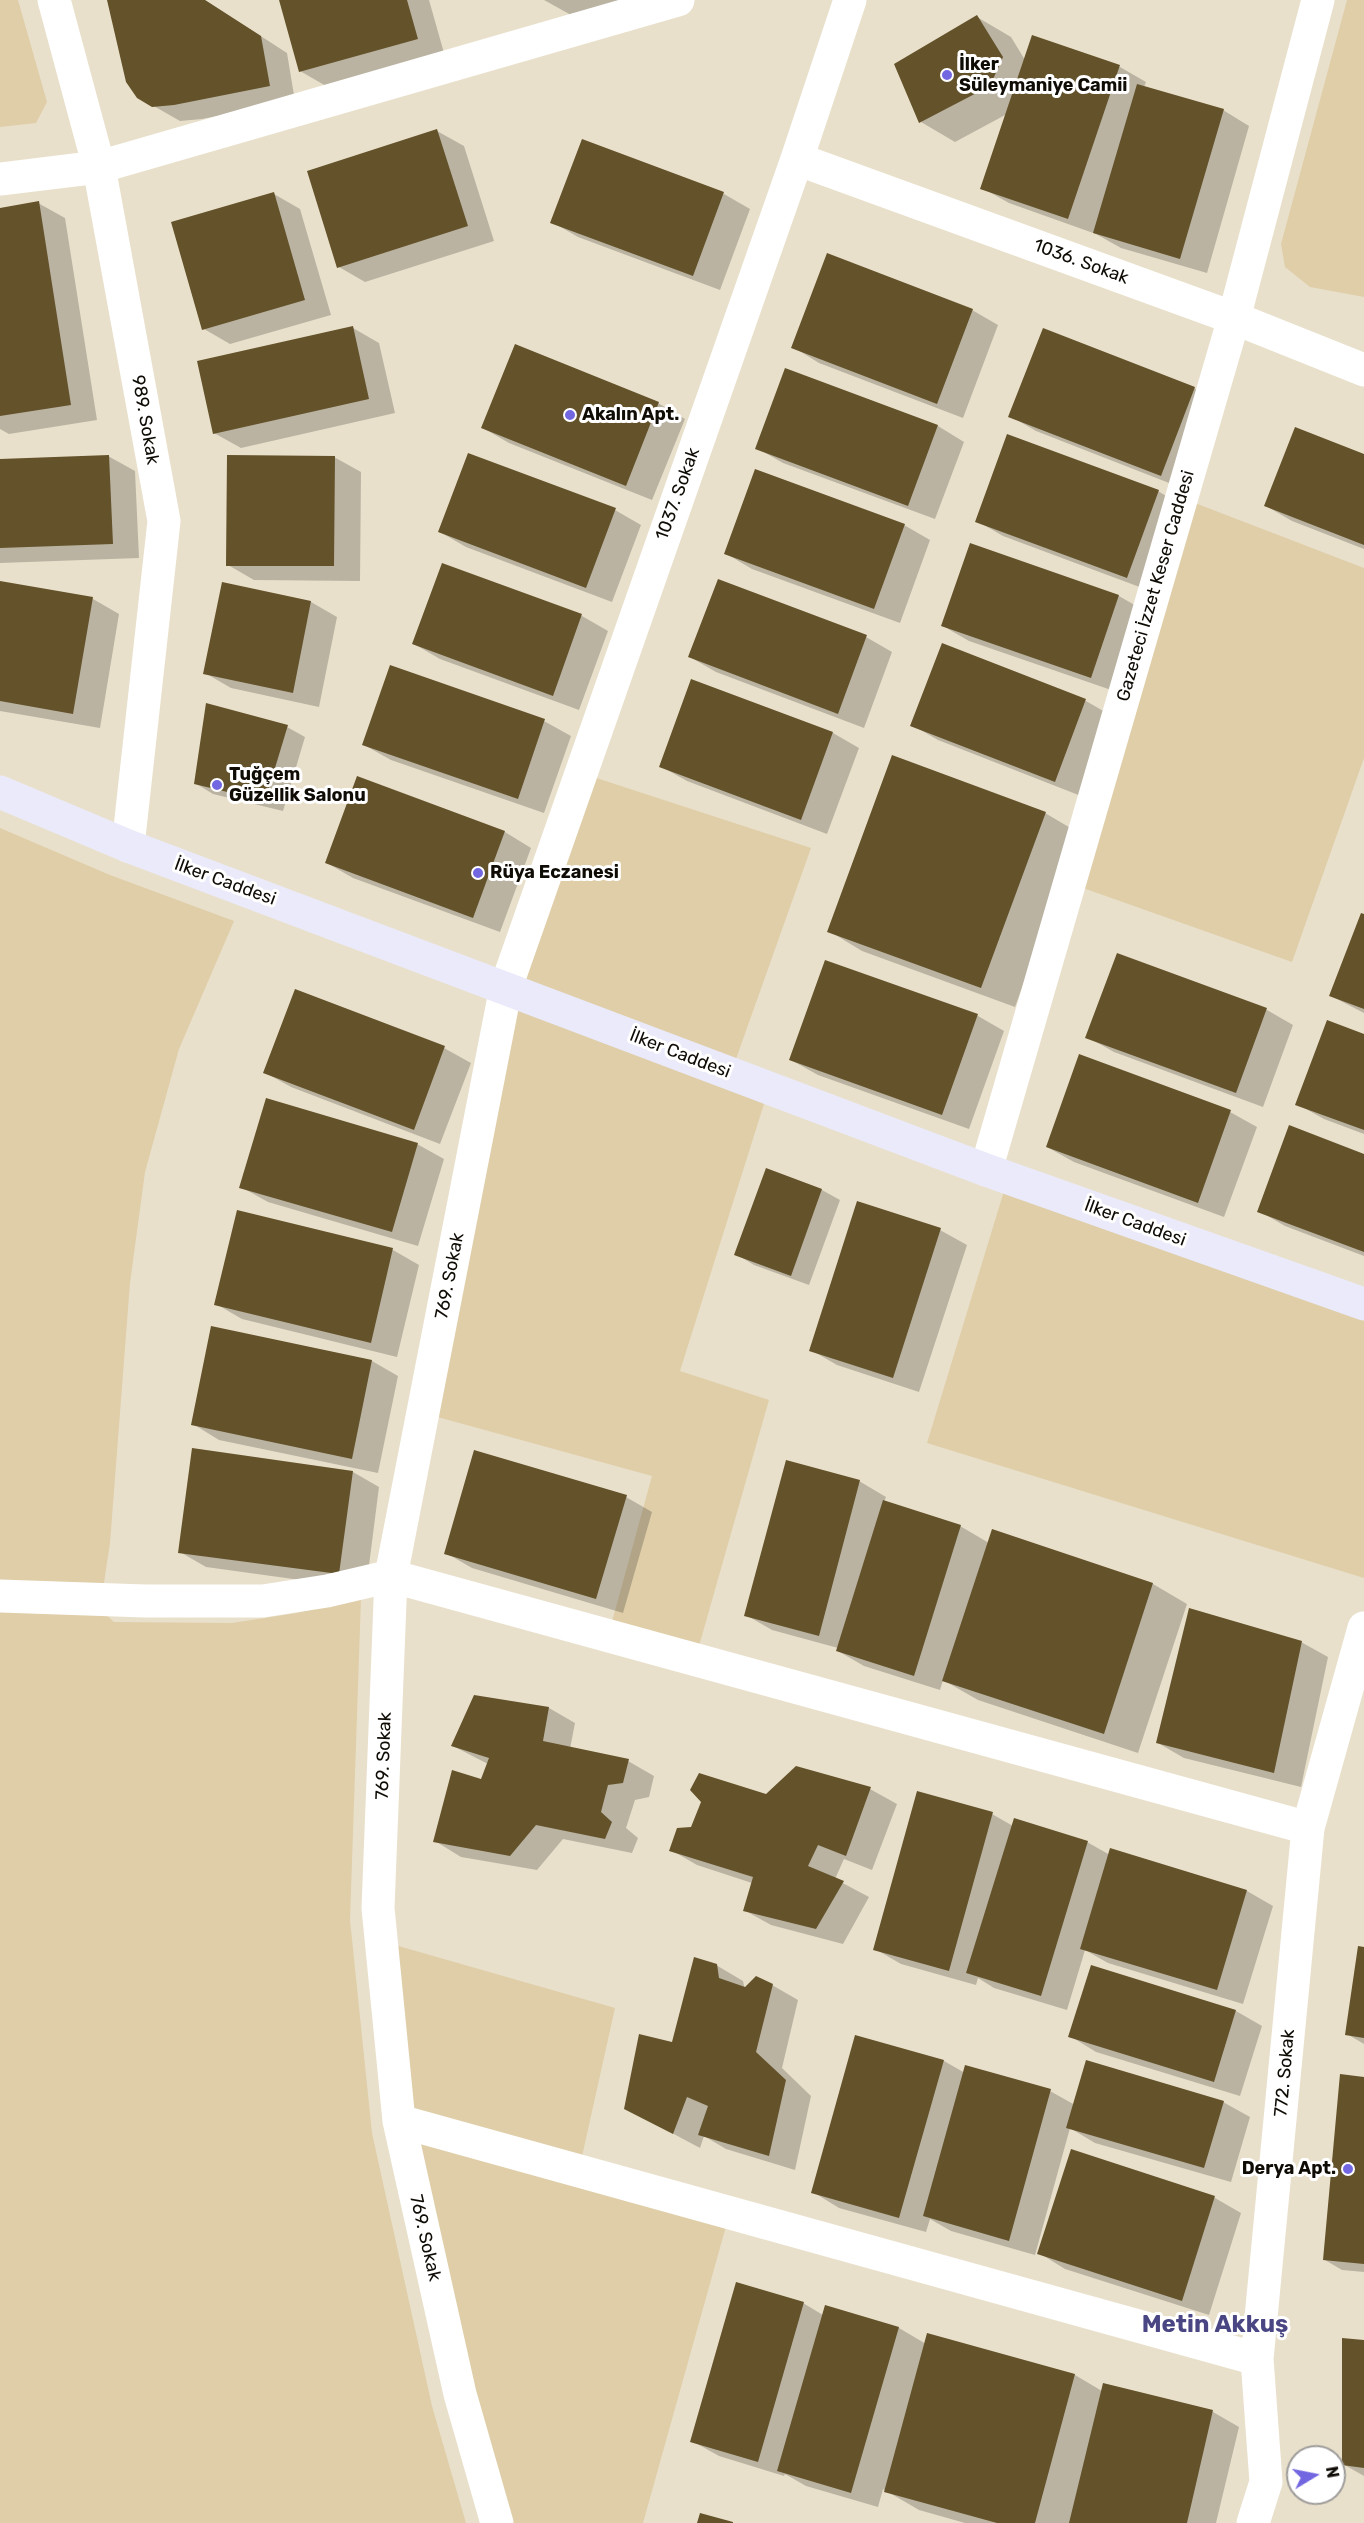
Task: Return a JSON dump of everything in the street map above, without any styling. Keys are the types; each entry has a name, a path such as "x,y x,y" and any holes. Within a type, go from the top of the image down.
{"main road":[{"name":"İlker Caddesi","path":"0,792 128,846 986,1170 1364,1304"}],"street":[{"name":"989. Sokak","path":"54,0 99,167 164,521 128,846"},
{"path":"0,179 99,167 678,0"},
{"name":"1037. Sokak","path":"506,987 797,159 850,0"},
{"name":"Gazeteci İzzet Keser Caddesi","path":"986,1170 1234,318 1318,0"},
{"name":"1036. Sokak","path":"797,159 1234,318 1364,370"},
{"name":"769. Sokak","path":"497,2523 460,2394 399,2121 378,1908 391,1576 506,987"},
{"path":"0,1596 145,1601 263,1601 327,1592 391,1576 1308,1828"},
{"name":"772. Sokak","path":"1253,2523 1266,2482 1257,2359 1308,1828 1364,1628"},
{"path":"399,2121 1257,2359"},
{"path":"1266,2482 1269,2523"}],"shaded area":[{"path":"0,0 18,0 47,102 36,123 0,127"},
{"path":"1347,0 1364,0 1364,297 1310,287 1285,267 1281,244"},
{"path":"1182,498 1364,568 1364,758 1292,962 1069,883"},
{"path":"581,773 811,848 731,1073 769,1088 680,1371 769,1400 695,1660 608,1636 652,1476 423,1413 506,987"},
{"path":"0,828 110,875 234,921 179,1049 145,1172 130,1283 110,1543 100,1609 114,1622 232,1623 297,1613 361,1598 350,1920 372,2133 432,2406 466,2523 0,2523"},
{"path":"1008,1178 1364,1304 1364,1578 927,1443"},
{"path":"381,1941 615,2008 579,2170 730,2212 643,2523 497,2523 460,2394"}],"building":[{"path":"107,0 205,0 261,36 270,86 174,105 152,107 137,98 126,82"},
{"path":"279,0 407,0 418,39 299,72"},
{"name":"İlker Süleymaniye Camii","path":"977,15 1003,57 990,86 919,123 894,64"},
{"path":"1032,35 1120,65 1068,219 980,189"},
{"path":"1137,84 1224,109 1180,259 1093,233"},
{"path":"437,129 468,226 337,268 307,171"},
{"path":"582,139 724,192 693,276 550,223"},
{"path":"274,192 305,300 202,330 171,222"},
{"path":"39,201 71,405 0,416 0,208"},
{"path":"827,253 973,309 937,404 791,348"},
{"path":"353,326 369,399 213,434 197,361"},
{"path":"1043,328 1195,387 1161,476 1008,417"},
{"name":"Akalın Apt.","path":"515,344 659,402 626,486 481,428"},
{"path":"785,368 938,425 908,506 755,449"},
{"path":"1295,427 1364,454 1364,545 1264,506"},
{"path":"1007,434 1159,490 1127,578 975,522"},
{"path":"468,453 616,508 586,588 438,532"},
{"path":"109,455 113,544 0,548 0,459"},
{"path":"227,455 335,456 334,566 226,566"},
{"path":"755,469 905,524 874,609 724,554"},
{"path":"970,543 1119,595 1091,678 941,626"},
{"path":"442,563 582,614 553,696 412,644"},
{"path":"718,579 867,635 838,714 688,657"},
{"path":"0,581 93,597 73,714 0,701"},
{"path":"222,582 311,601 293,693 203,674"},
{"path":"942,643 1086,699 1055,782 910,726"},
{"path":"390,665 545,719 518,799 362,745"},
{"path":"691,679 833,732 801,820 659,767"},
{"path":"206,703 288,725 265,801 194,784"},
{"path":"892,755 1046,812 981,988 827,932"},
{"path":"357,776 505,831 473,918 325,863"},
{"path":"1361,913 1364,914 1364,1009 1329,996"},
{"path":"1117,953 1267,1008 1236,1093 1085,1038"},
{"path":"825,960 978,1014 942,1115 789,1060"},
{"path":"295,989 445,1046 414,1130 263,1073"},
{"path":"1327,1020 1364,1034 1364,1130 1295,1105"},
{"path":"1079,1054 1231,1110 1198,1203 1046,1147"},
{"path":"266,1098 418,1143 392,1232 239,1188"},
{"path":"1289,1125 1364,1154 1364,1252 1257,1212"},
{"path":"766,1168 822,1189 791,1276 734,1255"},
{"path":"857,1201 941,1228 893,1378 809,1351"},
{"path":"237,1210 393,1248 371,1343 214,1305"},
{"path":"211,1326 372,1360 352,1459 191,1425"},
{"path":"192,1448 353,1471 339,1574 178,1553"},
{"path":"474,1450 627,1495 596,1599 444,1554"},
{"path":"786,1460 860,1480 819,1636 744,1616"},
{"path":"883,1500 961,1525 914,1676 836,1651"},
{"path":"992,1529 1153,1583 1104,1734 942,1681"},
{"path":"1189,1608 1302,1641 1274,1773 1156,1743"},
{"path":"474,1695 549,1707 543,1741 629,1759 623,1783 608,1785 601,1812 612,1822 605,1839 536,1825 510,1856 433,1842 452,1770 481,1779 489,1758 451,1746"},
{"path":"796,1766 871,1787 846,1856 818,1845 808,1866 844,1881 816,1929 743,1911 753,1877 669,1851 677,1828 691,1827 701,1802 690,1790 699,1773 766,1794"},
{"path":"917,1791 993,1812 949,1971 873,1950"},
{"path":"1014,1818 1088,1841 1041,1996 966,1973"},
{"path":"1110,1848 1247,1890 1217,1990 1080,1949"},
{"path":"1358,1946 1364,1947 1364,2038 1345,2035"},
{"path":"694,1957 717,1964 719,1978 745,1987 756,1976 773,1984 756,2052 786,2080 769,2156 698,2135 708,2106 687,2097 673,2134 624,2109 639,2034 672,2042"},
{"path":"1091,1965 1236,2010 1214,2082 1068,2037"},
{"path":"855,2035 944,2060 899,2218 811,2193"},
{"path":"1086,2060 1224,2101 1204,2168 1066,2128"},
{"path":"965,2065 1051,2089 1009,2241 923,2216"},
{"name":"Derya Apt.","path":"1340,2074 1364,2077 1364,2264 1323,2260"},
{"path":"1071,2149 1215,2196 1182,2301 1037,2254"},
{"path":"736,2282 804,2302 758,2462 690,2442"},
{"path":"825,2305 899,2327 851,2493 777,2471"},
{"path":"927,2333 1075,2374 1035,2523 997,2523 884,2492"},
{"path":"1342,2338 1364,2340 1364,2468 1346,2466 1346,2445 1342,2445"},
{"path":"1103,2383 1213,2410 1187,2523 1069,2523"},
{"path":"700,2513 733,2522 733,2523 697,2523"}],"place":[{"name":"İlker Süleymaniye Camii","path":"947,75"},
{"name":"Akalın Apt.","path":"570,415"},
{"name":"Tuğçem Güzellik Salonu","path":"217,785"},
{"name":"Rüya Eczanesi","path":"478,873"},
{"name":"Derya Apt.","path":"1348,2169"}],"district":[{"name":"Metin Akkuş","path":"1215,2325"}]}
